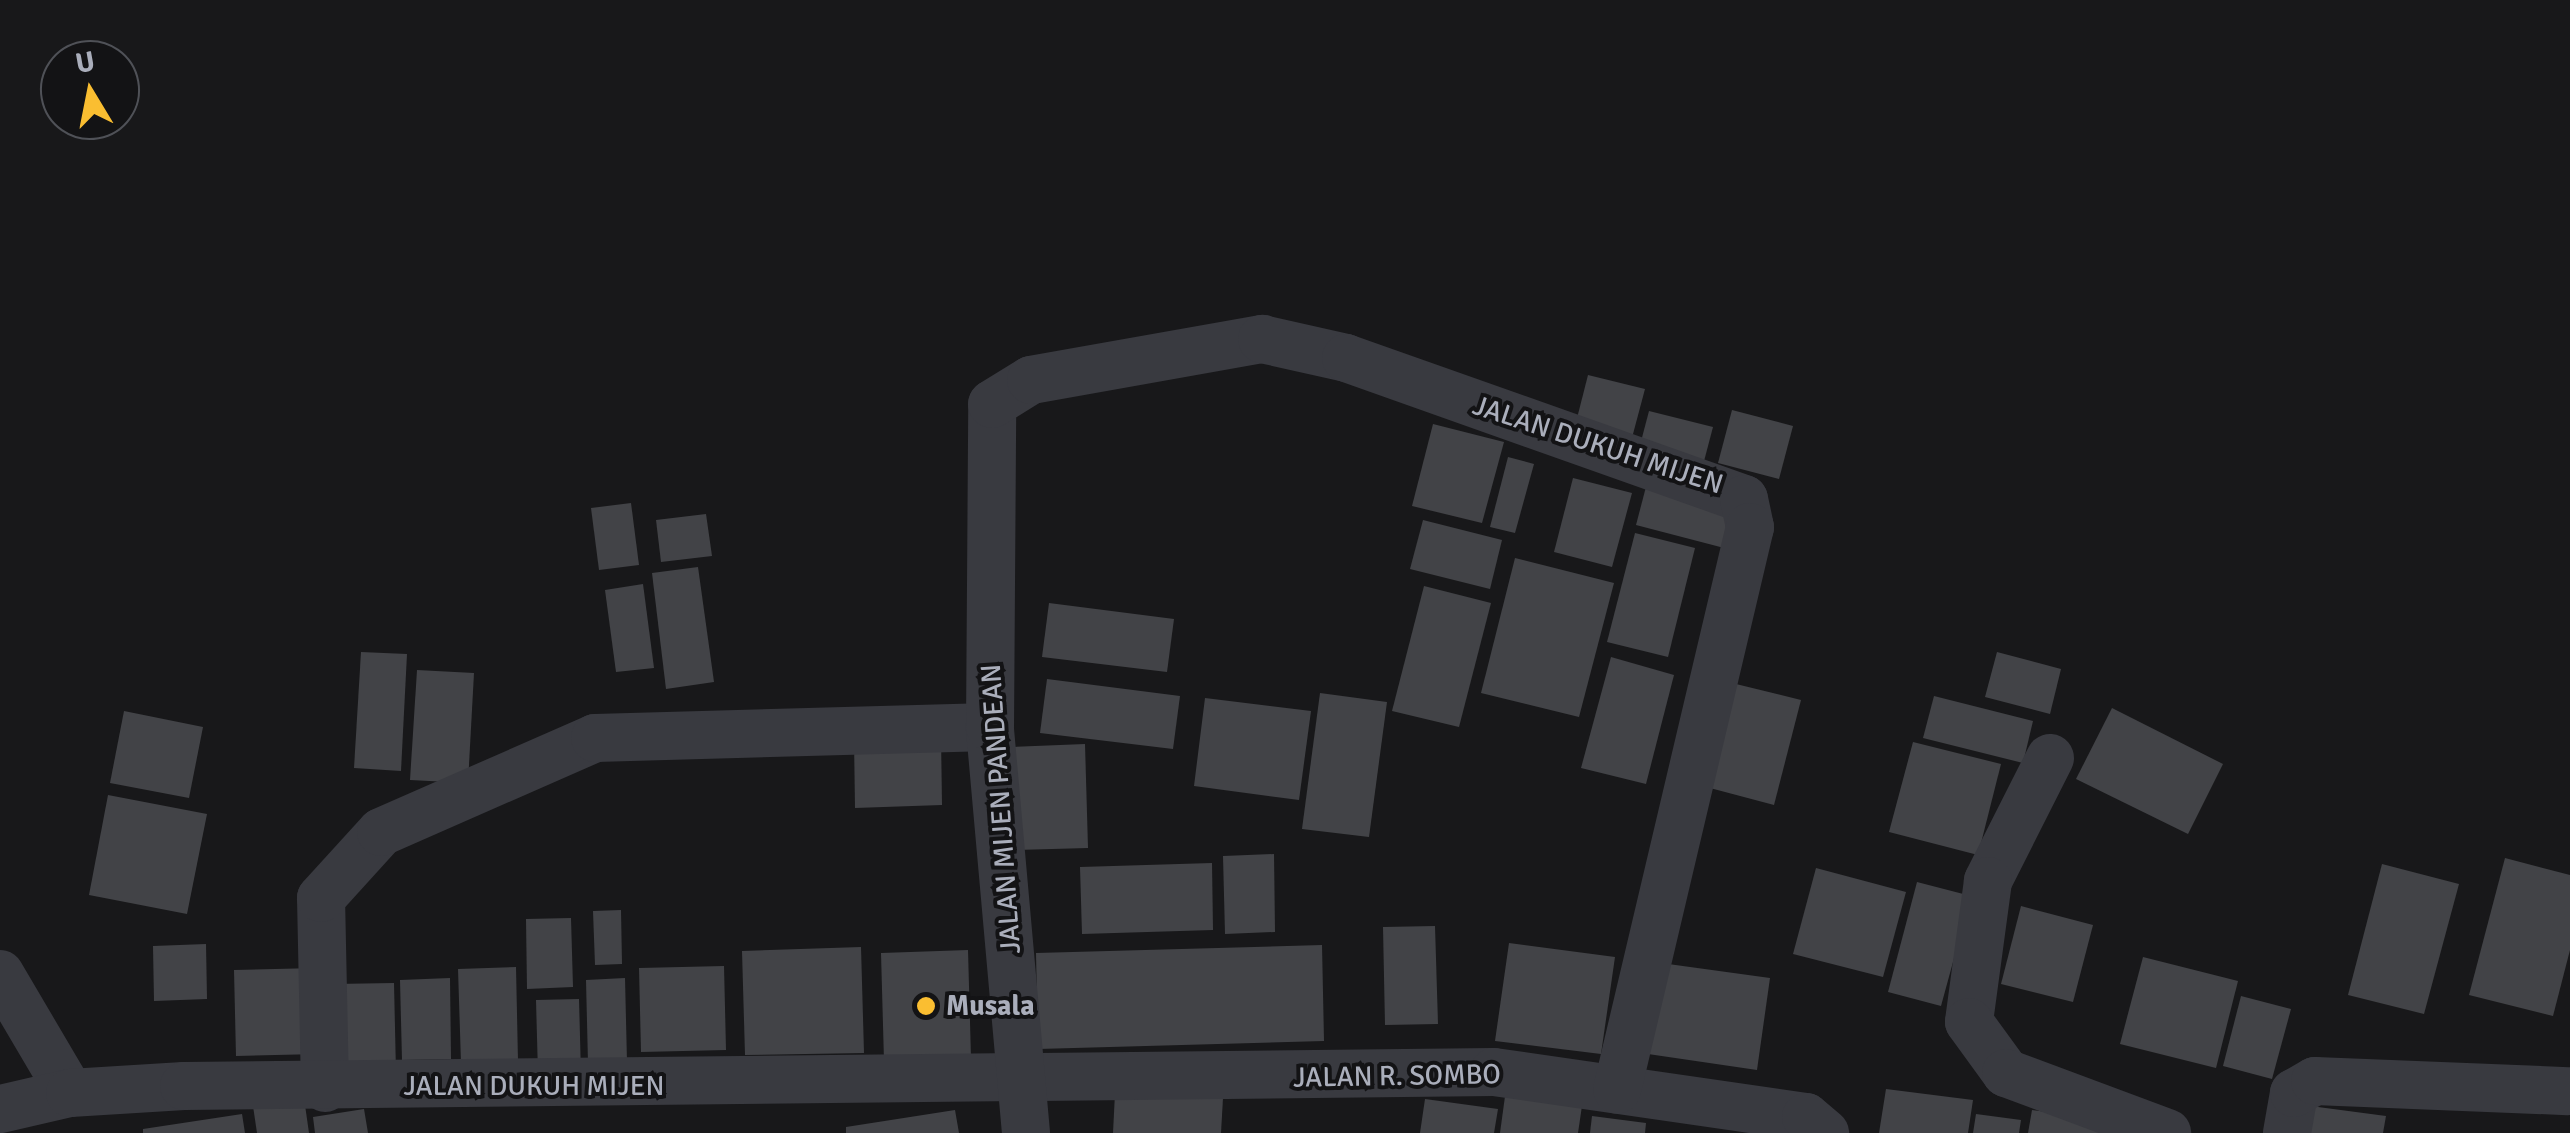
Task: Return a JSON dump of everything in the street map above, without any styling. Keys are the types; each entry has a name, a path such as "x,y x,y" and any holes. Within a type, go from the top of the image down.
{"street":[{"name":"JALAN DUKUH MIJEN","path":"991,414 998,396 1031,380 1262,339 1346,358 1744,499 1750,527 1617,1090"},
{"name":"JALAN MIJEN PANDEAN","path":"991,414 990,727 1021,1084"},
{"path":"325,1088 321,898 381,832 595,738 990,727"},
{"path":"2050,758 1988,881 1968,1022 2006,1072 2167,1133"},
{"path":"0,974 70,1092"},
{"name":"JALAN R. SOMBO","path":"1021,1084 1494,1072 1806,1118 1824,1133"},
{"path":"2287,1133 2294,1093 2314,1081 2568,1091"},
{"path":"1021,1084 1026,1133"},
{"name":"JALAN DUKUH MIJEN","path":"0,1109 70,1092 1021,1084"}],"building":[{"path":"1588,375 1645,389 1629,449 1573,434"},
{"path":"1732,410 1793,426 1779,479 1718,463"},
{"path":"1649,411 1713,427 1703,465 1639,449"},
{"path":"1433,424 1504,442 1482,523 1412,506"},
{"path":"1508,457 1534,464 1515,533 1490,527"},
{"path":"1573,478 1632,493 1612,567 1554,552"},
{"path":"1647,483 1740,506 1728,549 1636,525"},
{"path":"631,503 639,565 599,570 591,508"},
{"path":"706,514 712,556 661,562 656,520"},
{"path":"1423,520 1502,540 1490,589 1410,569"},
{"path":"1635,533 1695,548 1668,657 1607,642"},
{"path":"1515,558 1614,583 1579,717 1481,693"},
{"path":"698,567 714,682 666,689 652,573"},
{"path":"643,584 654,668 616,672 605,590"},
{"path":"1424,586 1491,603 1459,727 1392,711"},
{"path":"1049,603 1174,619 1167,672 1042,657"},
{"path":"361,652 407,654 401,771 354,768"},
{"path":"1997,652 2061,669 2050,714 1985,697"},
{"path":"1611,657 1674,675 1646,784 1581,768"},
{"path":"417,670 474,673 468,783 410,780"},
{"path":"1047,679 1180,696 1173,749 1040,733"},
{"path":"1736,684 1801,700 1774,805 1710,788"},
{"path":"1320,693 1387,702 1369,837 1302,829"},
{"path":"1934,696 2033,721 2023,763 1923,738"},
{"path":"1205,698 1311,711 1299,800 1194,786"},
{"path":"2112,708 2223,764 2188,834 2076,779"},
{"path":"124,711 203,727 189,798 110,783"},
{"path":"941,736 942,805 855,808 854,738"},
{"path":"1913,742 2001,764 1978,855 1889,832"},
{"path":"1085,744 1088,848 1015,850 1012,747"},
{"path":"108,795 207,814 187,914 89,895"},
{"path":"1274,854 1275,932 1225,934 1223,856"},
{"path":"2505,858 2570,875 2570,950 2553,1016 2469,995"},
{"path":"1212,863 1213,930 1082,934 1080,867"},
{"path":"2382,864 2459,884 2424,1014 2348,995"},
{"path":"1816,868 1906,892 1883,977 1793,954"},
{"path":"1917,882 1971,896 1941,1006 1888,992"},
{"path":"2021,906 2093,925 2073,1002 2001,984"},
{"path":"621,910 622,964 595,965 593,911"},
{"path":"571,918 573,987 527,989 526,919"},
{"path":"1435,926 1438,1024 1385,1025 1383,927"},
{"path":"1509,943 1615,957 1601,1054 1495,1041"},
{"path":"206,944 207,999 154,1001 153,946"},
{"path":"1322,945 1324,1041 1038,1049 1036,953"},
{"path":"861,947 864,1053 745,1055 742,951"},
{"name":"Musala","path":"968,950 971,1058 884,1061 881,953"},
{"path":"2143,957 2238,981 2216,1068 2120,1044"},
{"path":"1661,963 1770,978 1757,1070 1648,1054"},
{"path":"724,966 726,1050 641,1052 639,968"},
{"path":"516,967 518,1061 461,1063 458,969"},
{"path":"317,968 319,1054 236,1056 234,970"},
{"path":"450,978 451,1059 402,1060 400,980"},
{"path":"625,978 627,1062 588,1063 586,980"},
{"path":"394,983 396,1073 336,1074 334,984"},
{"path":"2241,996 2291,1009 2272,1079 2223,1066"},
{"path":"579,999 581,1074 538,1074 536,1000"},
{"path":"1506,1089 1583,1099 1578,1133 1500,1133"},
{"path":"1886,1089 1973,1100 1968,1133 1879,1133"},
{"path":"1115,1093 1223,1098 1221,1133 1113,1133"},
{"path":"304,1098 309,1133 257,1133 253,1106"},
{"path":"1425,1099 1498,1109 1494,1133 1420,1133"},
{"path":"2303,1105 2386,1116 2383,1133 2299,1133"},
{"path":"364,1109 368,1133 315,1133 313,1117"},
{"path":"955,1110 959,1133 846,1133 846,1127"},
{"path":"2032,1110 2108,1120 2106,1133 2028,1133"},
{"path":"242,1114 245,1133 143,1133 143,1129"},
{"path":"1976,1114 2021,1120 2019,1133 1973,1133"},
{"path":"1592,1116 1646,1123 1645,1133 1590,1133"}],"place":[{"name":"Musala","path":"926,1006"}]}
